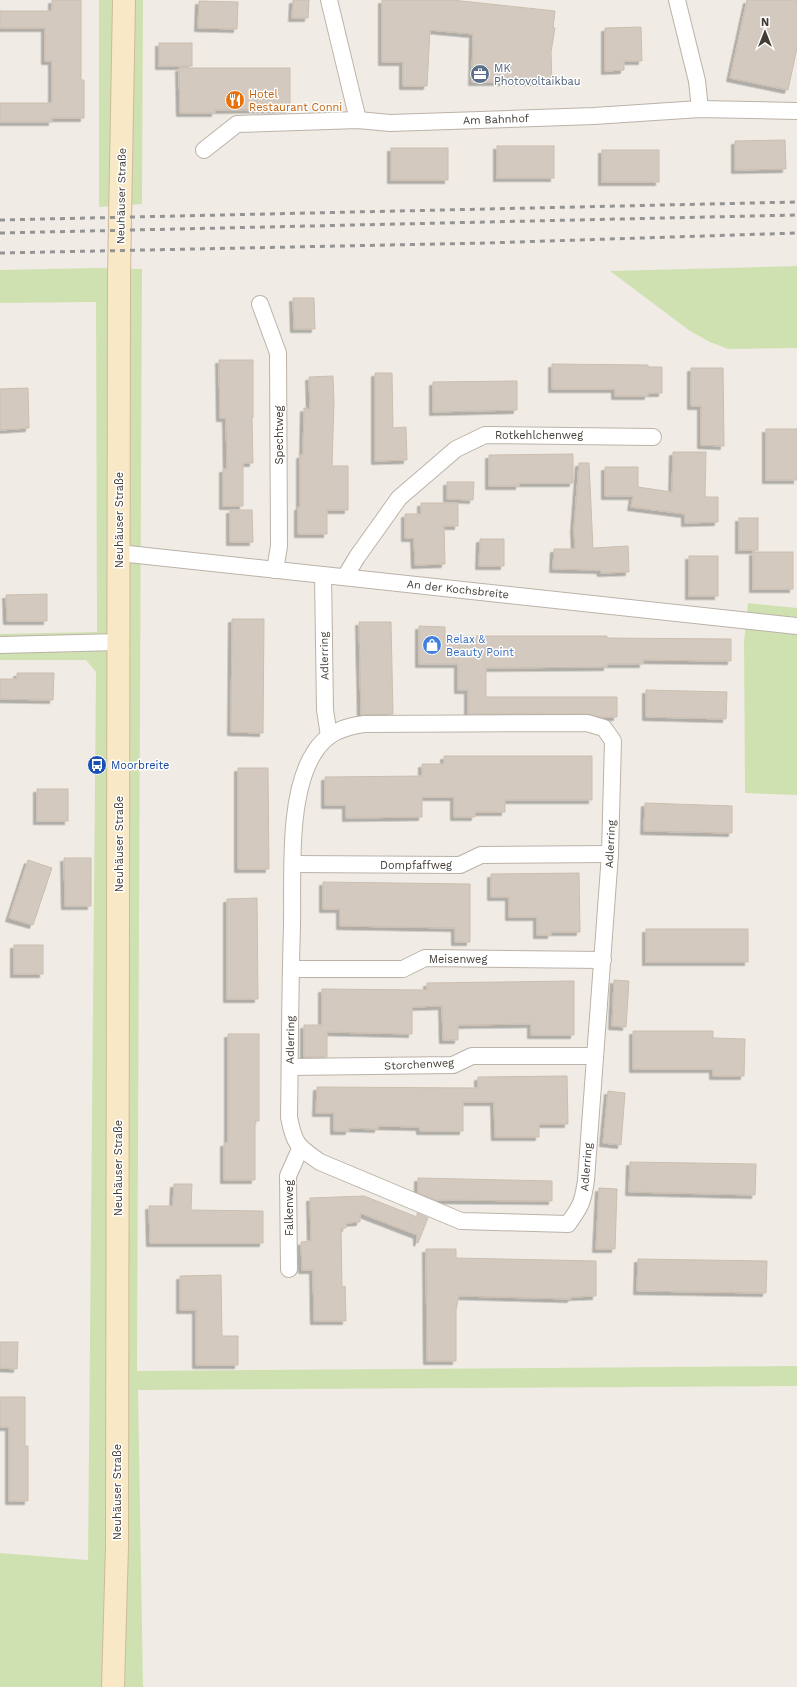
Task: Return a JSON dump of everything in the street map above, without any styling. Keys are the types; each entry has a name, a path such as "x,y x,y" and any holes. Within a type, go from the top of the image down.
{"main road":[{"name":"Neuhäuser Straße","path":"113,1687 117,1546 119,277 124,0"}],"street":[{"path":"329,0 358,120"},
{"path":"677,0 697,81 700,109"},
{"name":"Am Bahnhof","path":"204,150 237,124 358,120 390,123 594,116 700,109 797,111"},
{"name":"Spechtweg","path":"260,304 278,353 279,546 275,570"},
{"name":"Rotkehlchenweg","path":"345,577 357,557 399,498 456,449 485,435 653,437"},
{"name":"An der Kochsbreite","path":"119,553 797,626"},
{"name":"Adlerring","path":"323,575 325,710 329,736"},
{"path":"0,645 119,642"},
{"name":"Adlerring","path":"587,723 604,728 613,741 610,854 586,1180 583,1201 568,1224 461,1221 320,1162 300,1149 293,1136 289,1116 295,822 304,772 314,752 329,736 345,727 364,724 587,723"},
{"name":"Dompfaffweg","path":"293,864 460,865 481,855 610,854"},
{"name":"Meisenweg","path":"291,969 403,969 426,958 603,960"},
{"name":"Storchenweg","path":"290,1067 453,1064 472,1056 595,1056"},
{"name":"Falkenweg","path":"289,1269 288,1176 300,1149"}],"green space":[{"path":"99,0 143,0 142,204 99,207"},
{"path":"797,266 797,348 728,349 710,342 690,331 610,271"},
{"path":"96,268 142,269 137,1371 797,1366 797,1386 138,1390 143,1687 0,1687 0,1553 88,1560 96,672 86,660 0,660 0,634 97,632 96,302 0,303 0,270"},
{"path":"748,603 797,608 797,795 745,793 744,641"}],"building":[{"path":"52,0 81,0 81,80 84,80 84,118 52,118 52,122 0,122 0,103 52,103 52,61 45,61 45,28 0,28 0,11 52,11"},
{"path":"293,0 309,0 308,18 292,18"},
{"path":"382,0 452,0 555,11 553,28 555,28 551,52 552,82 472,82 473,34 430,30 427,86 403,86 403,62 382,62"},
{"path":"747,0 797,0 797,48 788,90 730,78"},
{"path":"199,1 238,2 237,29 198,28"},
{"path":"641,27 642,61 624,61 624,70 605,71 605,28"},
{"path":"159,43 192,43 192,66 159,66"},
{"name":"Hotel Restaurant Conni","path":"179,68 290,68 290,109 215,110 215,113 180,113"},
{"path":"785,140 786,169 735,170 735,141"},
{"path":"497,146 554,146 554,178 497,178"},
{"path":"391,148 448,148 448,180 391,180"},
{"path":"602,150 659,150 659,182 602,182"},
{"path":"293,298 314,298 315,329 294,329"},
{"path":"219,360 253,360 253,463 243,463 243,506 223,506 223,469 227,469 226,418 220,418"},
{"path":"552,364 648,365 648,367 662,367 662,393 648,393 648,396 615,396 615,389 552,389"},
{"path":"691,368 723,368 724,446 701,445 701,406 691,406"},
{"path":"375,373 392,373 393,428 406,427 407,460 375,461"},
{"path":"333,376 334,402 332,466 348,466 348,510 327,510 327,534 298,534 298,507 300,507 300,455 303,455 304,408 310,409 309,377"},
{"path":"517,381 517,410 433,412 433,382"},
{"path":"28,388 29,428 0,430 0,389"},
{"path":"766,429 797,429 797,480 766,480"},
{"path":"673,452 706,452 705,497 718,497 718,522 685,523 685,514 631,507 633,496 605,496 605,467 638,467 638,487 672,492"},
{"path":"573,454 573,483 519,483 519,486 489,486 489,455"},
{"path":"579,463 589,463 593,548 628,546 629,572 601,573 600,570 553,569 554,549 575,549 574,529"},
{"path":"447,482 474,482 473,500 447,499"},
{"path":"421,503 458,503 458,526 444,526 445,564 415,565 414,538 405,538 405,514 421,514"},
{"path":"230,510 252,510 253,542 230,542"},
{"path":"739,518 758,518 758,550 739,550"},
{"path":"480,539 504,539 504,566 479,566"},
{"path":"753,552 793,552 793,589 753,589"},
{"path":"689,556 718,556 718,596 689,596"},
{"path":"47,594 47,621 7,621 6,595"},
{"path":"232,619 264,619 263,733 231,732"},
{"path":"359,622 391,622 393,714 361,715"},
{"path":"419,626 445,627 445,636 607,636 607,638 731,639 731,661 643,660 643,664 607,664 607,667 486,668 486,697 617,697 617,717 599,717 587,714 468,714 468,690 458,690 458,664 419,664"},
{"path":"17,673 54,673 53,700 0,699 0,679 17,679"},
{"path":"646,690 727,692 726,719 646,717"},
{"path":"444,756 592,756 592,800 505,800 505,812 475,812 475,817 454,817 454,797 422,797 422,817 346,818 346,805 325,805 325,777 422,776 422,764 444,764"},
{"path":"238,768 268,768 269,869 238,869"},
{"path":"37,789 68,789 68,821 37,821"},
{"path":"645,803 732,806 732,833 644,831"},
{"path":"64,858 91,858 91,906 65,906"},
{"path":"28,860 52,868 33,925 9,918"},
{"path":"579,873 580,932 551,932 551,935 537,935 537,917 509,917 509,897 491,897 491,874"},
{"path":"323,882 470,884 470,942 455,942 455,928 340,926 340,909 323,909"},
{"path":"257,898 258,999 227,999 227,899"},
{"path":"646,929 748,929 748,962 646,962"},
{"path":"14,945 43,945 43,974 14,974"},
{"path":"614,980 629,981 626,1027 612,1026"},
{"path":"574,981 574,1035 531,1035 531,1024 458,1025 458,1040 443,1040 442,1006 412,1007 412,1034 327,1032 327,1057 304,1057 304,1025 322,1025 322,989 427,990 427,983"},
{"path":"633,1031 713,1031 713,1038 745,1039 744,1076 713,1076 713,1069 633,1069"},
{"path":"228,1034 259,1034 259,1121 255,1121 255,1180 224,1180 224,1143 228,1143"},
{"path":"567,1076 568,1124 539,1124 539,1137 495,1137 494,1102 463,1102 463,1131 420,1131 420,1127 378,1126 378,1129 349,1128 349,1131 334,1131 334,1113 316,1113 317,1087 478,1088 478,1077"},
{"path":"608,1091 625,1093 621,1145 603,1143"},
{"path":"630,1162 756,1164 755,1195 629,1192"},
{"path":"418,1178 552,1181 552,1201 435,1200 418,1193"},
{"path":"174,1184 192,1184 191,1210 263,1211 263,1243 150,1243 149,1206 173,1206"},
{"path":"599,1188 617,1189 615,1249 596,1249"},
{"path":"364,1196 417,1217 417,1213 428,1218 418,1243 417,1235 360,1213 360,1222 346,1223 346,1228 341,1228 342,1287 345,1286 346,1321 314,1321 313,1270 302,1270 301,1242 311,1241 310,1198"},
{"path":"426,1249 456,1249 456,1258 596,1261 596,1296 571,1297 571,1299 459,1296 456,1310 456,1361 427,1361"},
{"path":"638,1259 767,1261 766,1293 637,1291"},
{"path":"221,1275 222,1336 238,1336 238,1365 196,1365 196,1310 180,1310 180,1276"},
{"path":"0,1342 18,1342 17,1369 0,1368"},
{"path":"0,1397 25,1397 25,1446 28,1446 28,1501 9,1501 9,1427 0,1427"}],"railway":[{"path":"0,220 797,202"},
{"path":"0,233 797,215"},
{"path":"0,253 486,243 797,233"}],"place":[{"name":"MK Photovoltaikbau","path":"480,74"},
{"name":"Hotel Restaurant Conni","path":"235,100"},
{"name":"Relax & Beauty Point","path":"432,645"},
{"name":"Moorbreite","path":"97,765"}]}
